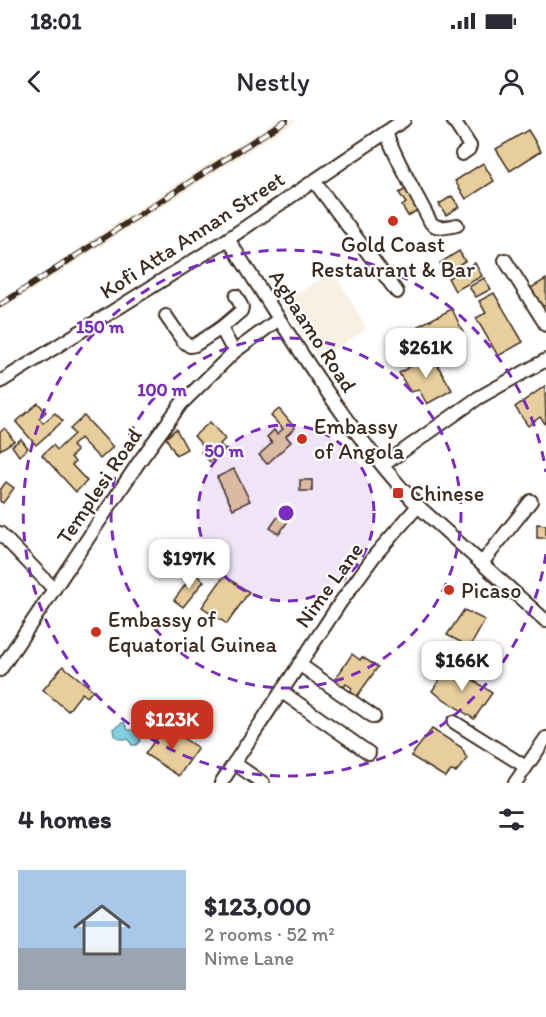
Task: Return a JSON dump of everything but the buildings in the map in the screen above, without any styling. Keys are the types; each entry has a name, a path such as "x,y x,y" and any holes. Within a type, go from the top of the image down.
{"street":[{"name":"Kofi Atta Annan Street","path":"0,382 228,239 404,120"},
{"path":"453,120 470,146 462,154"},
{"path":"386,132 394,153 431,223 440,228 457,225"},
{"path":"314,181 397,292"},
{"name":"Agbaamo Road","path":"228,239 351,427 418,506 546,621"},
{"path":"505,260 546,325"},
{"path":"166,316 183,341 190,346 195,345 241,311 242,307 236,296"},
{"name":"Templesi Road","path":"0,670 139,462 181,404 234,352 279,319"},
{"path":"220,328 234,352"},
{"path":"383,465 478,398 546,360"},
{"path":"482,563 531,501"},
{"name":"Nime Lane","path":"221,783 361,574 418,506"},
{"path":"0,533 54,589"},
{"path":"299,664 374,717"},
{"path":"282,692 369,753"},
{"path":"454,722 526,767"},
{"path":"515,783 546,738"},
{"path":"234,763 263,783"}],"shaded area":[{"path":"277,120 297,120 0,311 0,301 53,268 111,226"},
{"path":"334,272 367,329 318,359 282,302"}],"water":[{"path":"124,722 128,730 136,730 139,733 140,741 136,745 132,745 128,739 115,736 114,728"}],"railway":[{"path":"0,305 286,120"}],"place":[{"name":"Gold Coast Restaurant & Bar","path":"393,221"},
{"name":"Embassy of Angola","path":"302,439"},
{"name":"Chinese","path":"398,493"},
{"name":"Picaso","path":"449,590"},
{"name":"Embassy of Equatorial Guinea","path":"96,632"}]}
